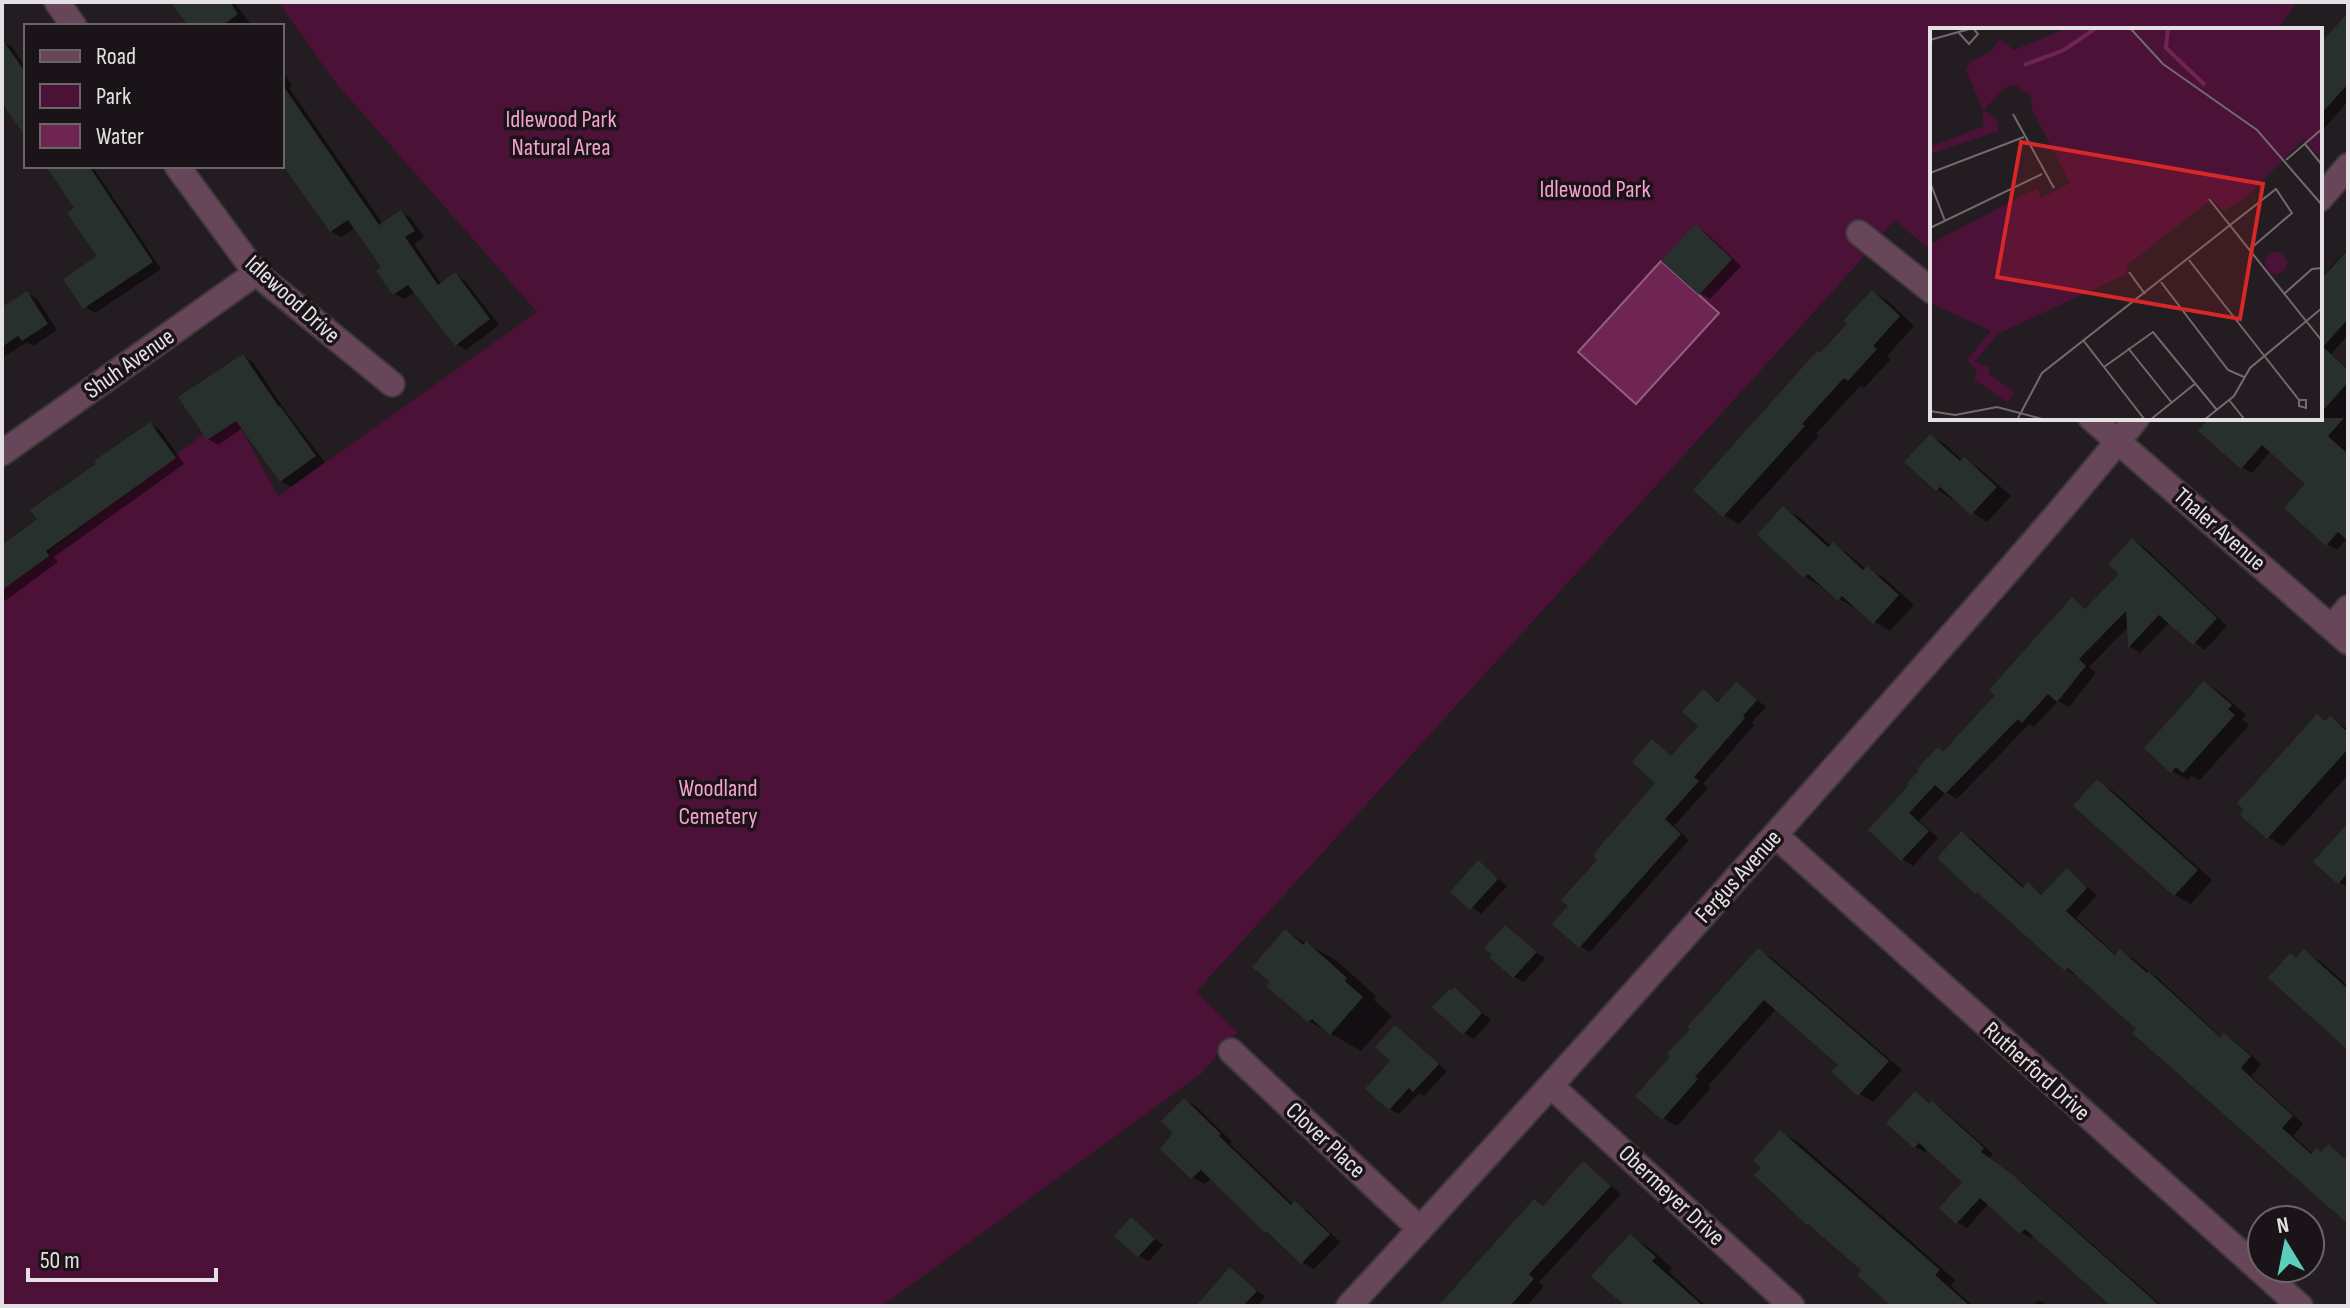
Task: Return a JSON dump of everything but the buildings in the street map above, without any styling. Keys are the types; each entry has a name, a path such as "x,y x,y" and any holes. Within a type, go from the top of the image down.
{"street":[{"path":"57,2 73,24"},
{"path":"2322,197 2348,166"},
{"name":"Idlewood Drive","path":"178,168 256,273 392,384"},
{"path":"1859,233 1930,289"},
{"name":"Shuh Avenue","path":"2,453 256,273"},
{"name":"Thaler Avenue","path":"2094,420 2340,634"},
{"name":"Fergus Avenue","path":"1349,1306 1775,835 1971,613 2135,420"},
{"path":"2340,634 2348,608"},
{"name":"Rutherford Drive","path":"1775,835 2300,1306"},
{"name":"Clover Place","path":"1231,1051 1420,1229"},
{"name":"Obermeyer Drive","path":"1551,1086 1792,1306"}],"green space":[{"name":"Woodland Cemetery","path":"278,2 2297,2 2278,28 1930,28 1930,249 1894,220 1862,259 1196,992 1237,1032 1202,1073 882,1306 2,1306 2,588 232,412 278,496 537,312 335,82"}],"water":[{"path":"1661,261 1719,313 1636,404 1578,352"}],"park label":[{"name":"Idlewood Park Natural Area","path":"561,133"},
{"name":"Idlewood Park","path":"1595,189"}]}
